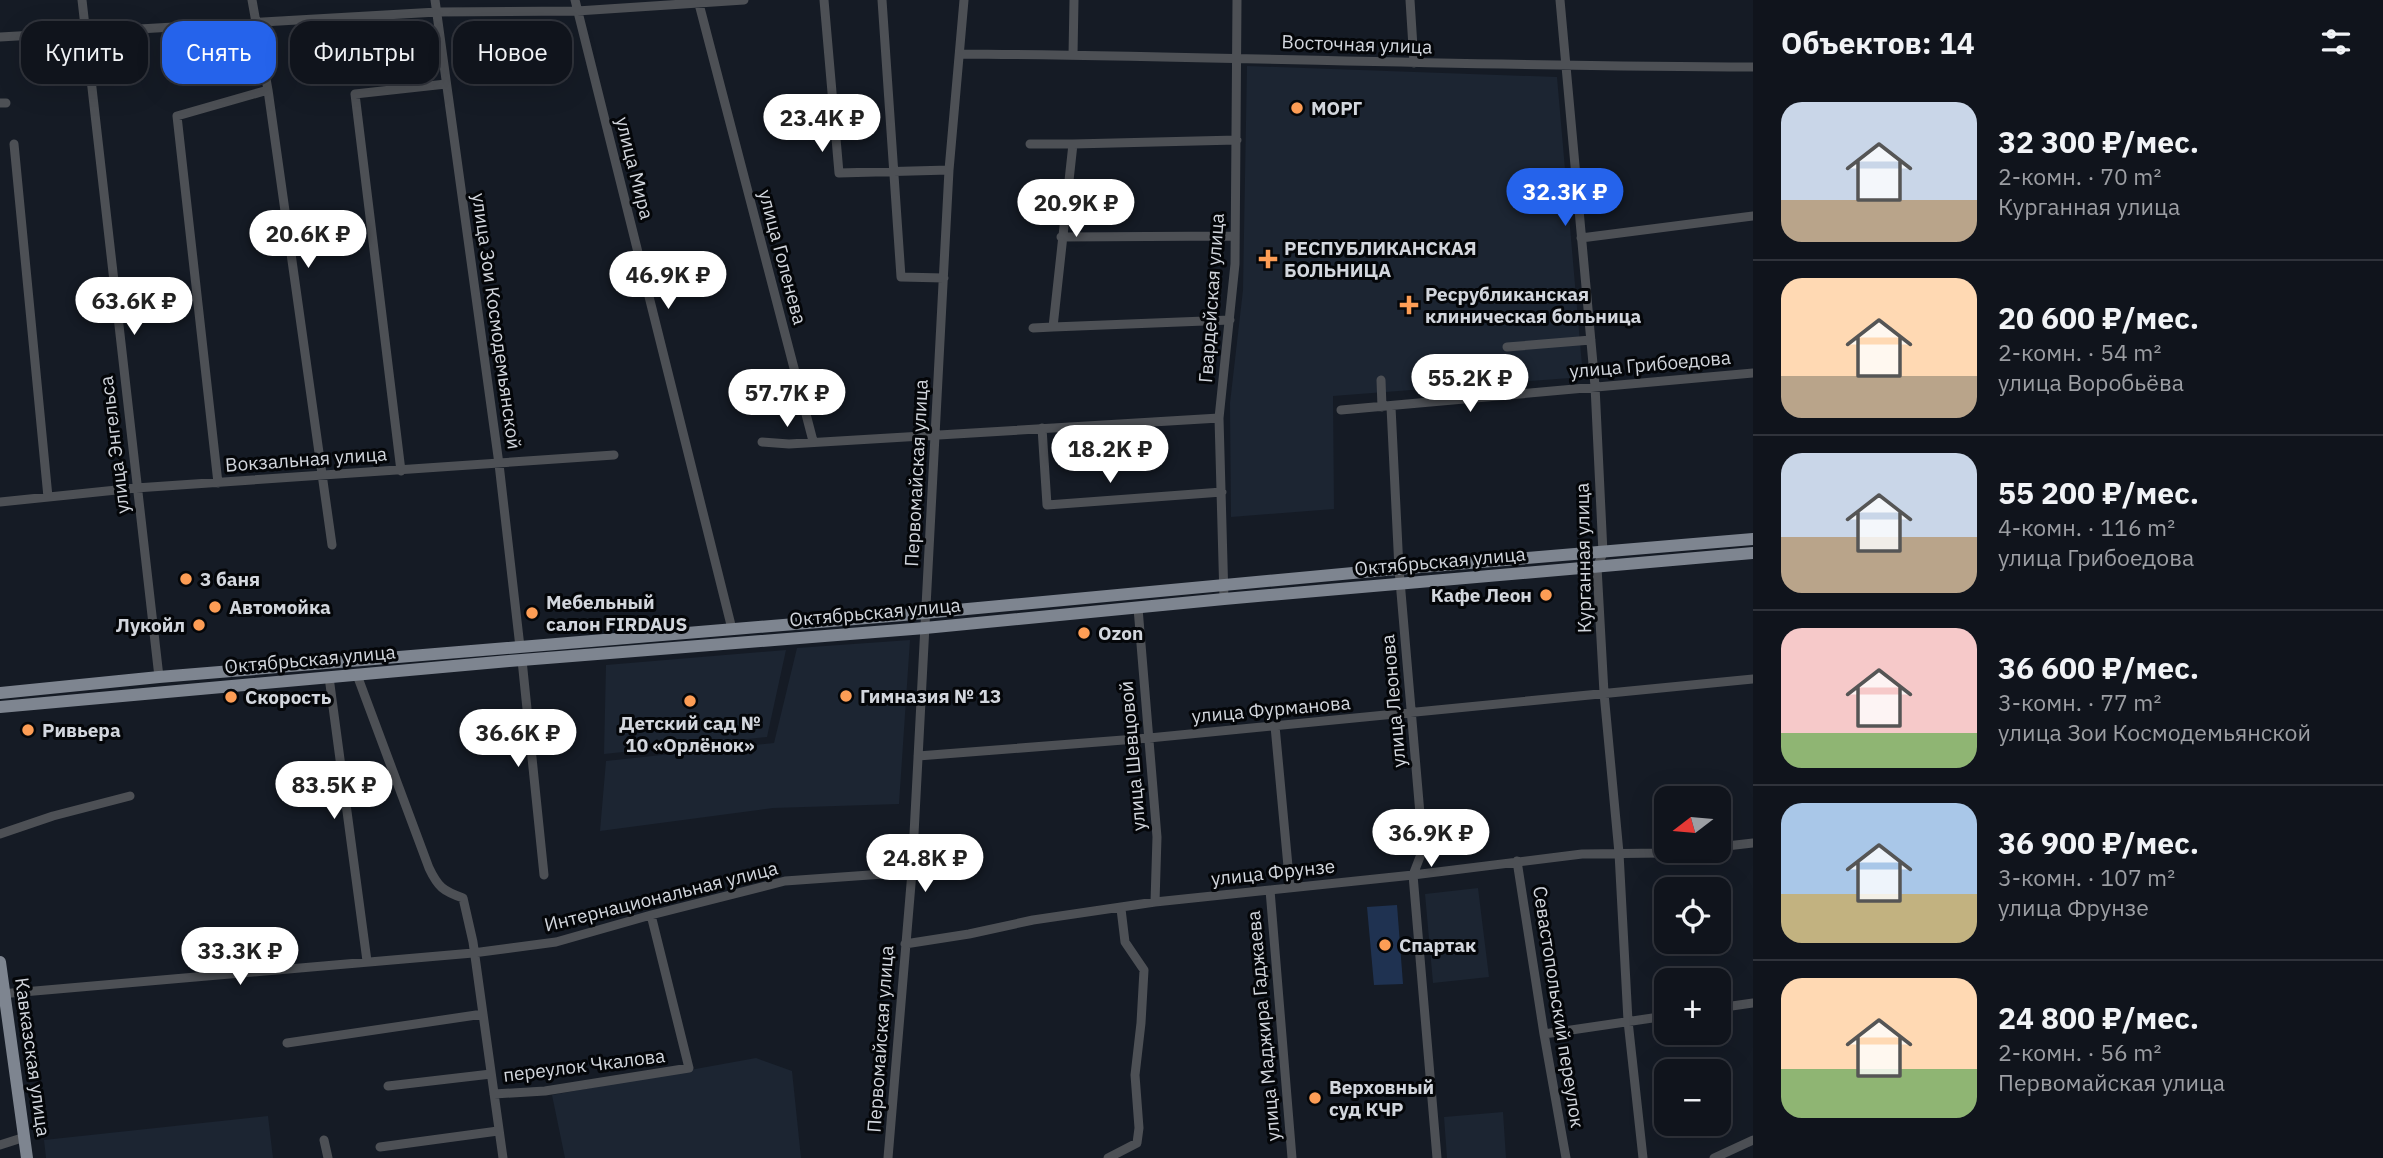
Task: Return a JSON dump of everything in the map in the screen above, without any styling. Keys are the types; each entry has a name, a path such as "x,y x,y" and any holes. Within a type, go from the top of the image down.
{"main road":[{"name":"Октябрьская улица","path":"0,707 329,677 732,629 1753,539"},
{"name":"Октябрьская улица","path":"0,693 159,677 925,628 1753,553"},
{"name":"Кавказская улица","path":"0,962 2,993 27,1158"}],"street":[{"name":"улица Энгельса","path":"82,0 83,21"},
{"path":"252,0 256,21"},
{"name":"улица Зои Космодемьянской","path":"435,0 499,464 544,875"},
{"name":"улица Мира","path":"575,0 732,629"},
{"path":"276,22 436,12 577,11 744,0"},
{"path":"824,0 839,173 949,170"},
{"path":"881,0 901,277 944,278"},
{"name":"Первомайская улица","path":"888,1158 912,872 949,170 964,0"},
{"path":"1073,55 1074,0"},
{"name":"Гвардейская улица","path":"1224,599 1219,418 1235,264 1237,0"},
{"path":"1410,0 1414,63"},
{"name":"Курганная улица","path":"1560,0 1595,386 1603,553 1597,567 1604,693 1619,853 1628,1021 1643,1158"},
{"name":"улица Голенева","path":"699,2 813,441"},
{"path":"0,37 21,36"},
{"name":"Восточная улица","path":"960,54 1567,67 1753,67"},
{"name":"улица Энгельса","path":"90,84 159,677"},
{"path":"267,84 332,545"},
{"path":"401,471 355,94 446,84"},
{"path":"218,483 177,116 268,90"},
{"path":"1030,144 1237,141"},
{"path":"14,144 48,497"},
{"path":"1053,327 1073,144"},
{"path":"1581,239 1753,216"},
{"path":"1061,237 1235,236"},
{"path":"1033,328 1230,320"},
{"path":"1507,347 1591,340"},
{"name":"улица Грибоедова","path":"1341,410 1753,373"},
{"name":"улица Леонова","path":"1381,380 1387,407 1423,849 1413,875 1437,1158"},
{"path":"762,442 789,444 1219,418"},
{"path":"1042,428 1046,505 1222,492"},
{"name":"Вокзальная улица","path":"0,502 136,488 614,455"},
{"name":"улица Шевцовой","path":"1138,608 1157,836 1155,902"},
{"path":"357,674 429,868 436,882 446,892 463,898 473,942 503,1158"},
{"path":"329,677 368,961"},
{"name":"улица Фурманова","path":"918,756 1149,738 1753,678"},
{"path":"1275,726 1290,888"},
{"path":"0,834 53,816 130,796"},
{"path":"1731,846 1753,843"},
{"name":"улица Фрунзе","path":"905,944 1033,920 1155,902 1413,875 1581,853 1654,853"},
{"name":"Севастопольский переулок","path":"1517,861 1566,1158"},
{"name":"Интернациональная улица","path":"2,993 473,953 556,942 785,881 912,872"},
{"name":"улица Маджира Гаджаева","path":"1270,890 1292,1158"},
{"path":"1108,1158 1137,1143 1139,1128 1135,1075 1144,970 1125,942 1121,909"},
{"name":"переулок Чкалова","path":"494,1094 545,1091 689,1068 651,915"},
{"path":"1731,1006 1753,1003"},
{"path":"287,1043 482,1014"},
{"path":"1544,1034 1654,1018"},
{"path":"388,1086 491,1074"},
{"path":"380,1147 498,1131"},
{"path":"0,1145 25,1137"},
{"path":"324,1140 328,1158"},
{"path":"1714,1158 1753,1140"}],"shaded area":[{"name":"Ресрубликанская клиническая больница","path":"1247,66 1557,77 1583,377 1333,396 1334,509 1231,517 1230,403 1243,290"},
{"name":"Гимназия № 13","path":"910,640 899,804 773,808 600,831 606,761 774,743 797,648"},
{"name":"Детский сад № 10 «Орлёнок»","path":"786,650 767,737 604,754 606,665"},
{"path":"1478,888 1489,977 1433,983 1425,894"},
{"name":"Спартак","path":"1397,905 1403,984 1374,985 1367,907"},
{"path":"756,1058 792,1071 801,1158 565,1158 552,1095"},
{"path":"1503,1112 1506,1158 1447,1158 1444,1117"},
{"path":"268,1116 273,1158 46,1158 44,1140"}],"place":[{"name":"МОРГ","path":"1297,108"},
{"name":"РЕСПУБЛИКАНСКАЯ БОЛЬНИЦА","path":"1268,259"},
{"name":"Ресрубликанская клиническая больница","path":"1409,305"},
{"name":"3 баня","path":"186,579"},
{"name":"Кафе Леон","path":"1546,595"},
{"name":"Автомойка","path":"215,607"},
{"name":"Мебельный салон FIRDAUS","path":"532,613"},
{"name":"Лукойл","path":"199,625"},
{"name":"Ozon","path":"1084,633"},
{"name":"Гимназия № 13","path":"846,696"},
{"name":"Скорость","path":"231,697"},
{"name":"Детский сад № 10 «Орлёнок»","path":"690,701"},
{"name":"Ривьера","path":"28,730"},
{"name":"Спартак","path":"1385,945"},
{"name":"Верховный суд КЧР","path":"1315,1098"}]}
